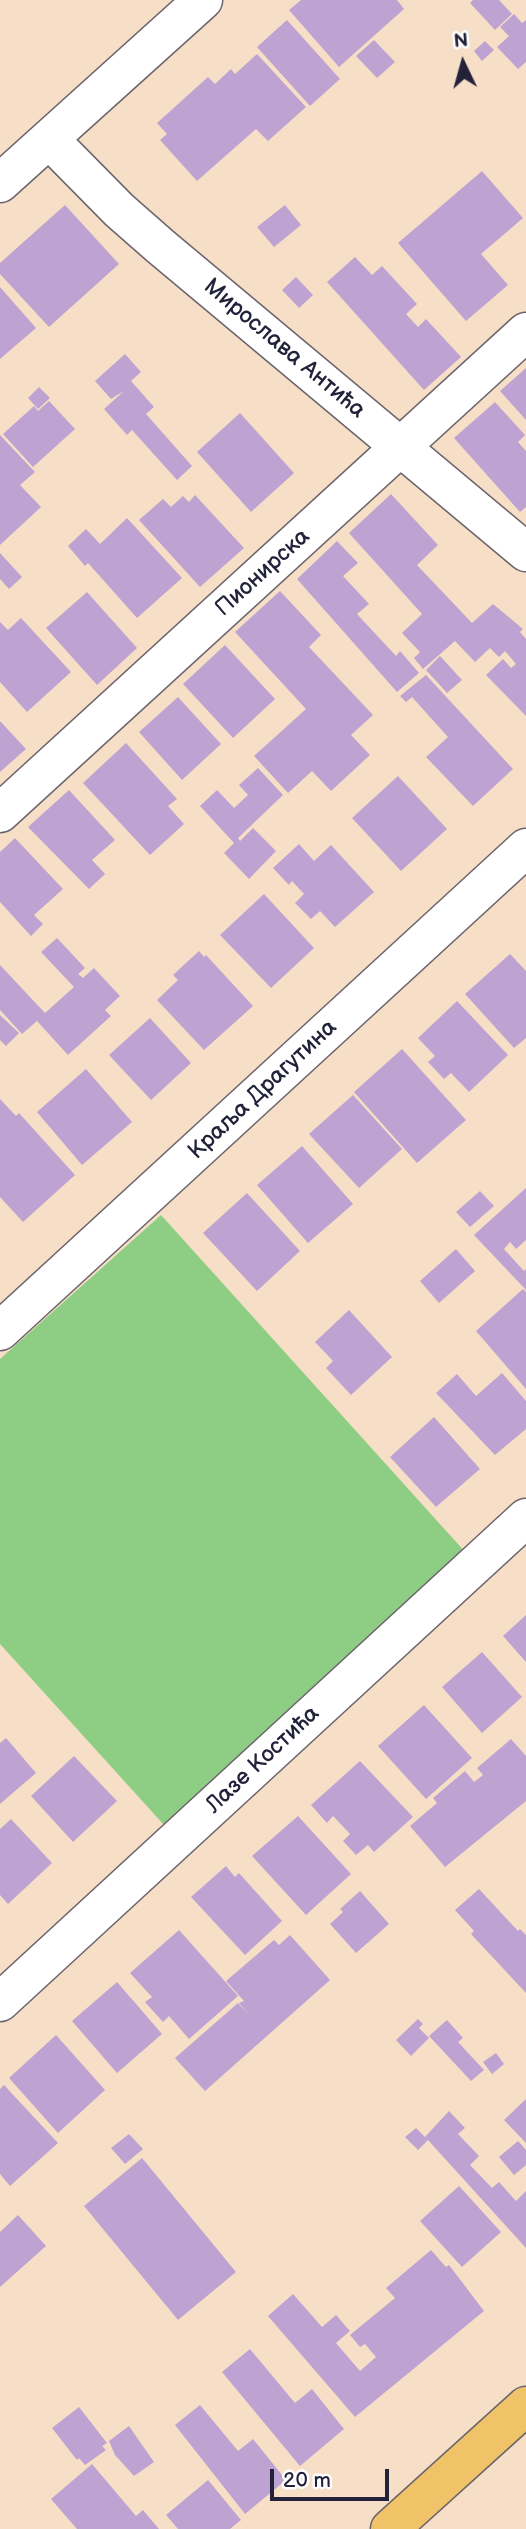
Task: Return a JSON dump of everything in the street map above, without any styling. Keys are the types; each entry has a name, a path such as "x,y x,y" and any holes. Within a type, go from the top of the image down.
{"main road":[{"path":"390,2529 526,2406"}],"street":[{"path":"0,183 203,0"},
{"name":"Мирослава Антића","path":"49,139 129,219 526,552"},
{"name":"Пионирска","path":"0,813 526,332"},
{"name":"Краља Драгутина","path":"7,1312 526,848"},
{"name":"Лазе Костића","path":"0,2002 526,1517"}],"green space":[{"path":"161,1215 467,1554 164,1825 0,1644 0,1359"}],"building":[{"path":"301,0 397,0 404,9 339,67 289,10"},
{"path":"473,0 499,0 512,14 495,30 470,3"},
{"path":"514,14 522,23 526,20 526,62 518,69 497,47 509,36 500,27"},
{"path":"287,20 340,79 310,106 257,47"},
{"path":"374,40 395,62 377,78 356,56"},
{"path":"485,41 494,50 482,61 474,51"},
{"path":"257,54 306,107 268,141 256,129 197,181 160,140 167,134 157,123 208,77 215,84 231,69 235,74"},
{"path":"482,171 523,218 481,254 508,285 466,321 398,243"},
{"path":"65,205 119,264 49,327 0,274 0,263"},
{"path":"285,205 301,225 274,247 257,227"},
{"path":"355,257 372,275 382,266 417,304 406,314 418,327 426,319 461,357 424,390 327,282"},
{"path":"296,277 313,295 299,308 282,290"},
{"path":"0,287 36,328 0,359"},
{"path":"125,354 141,372 131,381 154,407 146,414 192,466 177,480 132,430 127,435 104,409 124,391 111,399 95,381"},
{"path":"526,368 526,420 500,391"},
{"path":"39,387 50,398 38,409 28,398"},
{"path":"49,401 75,429 33,467 3,434 34,406 38,411"},
{"path":"495,402 525,435 518,442 526,451 526,507 520,512 454,438"},
{"path":"240,413 294,473 251,512 197,452"},
{"path":"0,435 35,472 20,485 41,507 0,545"},
{"path":"391,494 438,545 417,565 472,623 493,604 523,629 520,632 526,639 526,716 486,675 503,659 511,668 516,664 505,651 499,657 490,648 475,662 455,641 423,669 414,658 420,652 402,633 422,614 349,533"},
{"path":"195,495 244,548 200,587 139,520 163,499 171,507 183,496 189,502"},
{"path":"127,518 182,578 137,618 88,563 85,566 68,546 86,529 100,544"},
{"path":"337,541 358,563 343,576 369,604 357,614 396,656 400,651 419,673 397,692 297,579"},
{"path":"0,553 22,577 9,589 0,579"},
{"path":"280,591 321,635 309,647 373,715 351,735 370,755 331,791 312,771 288,793 254,756 306,709 235,632"},
{"path":"87,592 137,648 97,685 46,628"},
{"path":"21,618 71,672 27,712 0,682 0,622 8,630"},
{"path":"225,645 275,699 233,738 183,684"},
{"path":"440,656 462,680 447,693 426,670"},
{"path":"426,675 513,769 473,806 426,757 448,737 412,697 406,702 400,696"},
{"path":"178,697 221,744 182,780 139,732"},
{"path":"0,721 26,749 0,772"},
{"path":"126,743 177,799 168,806 184,824 150,855 83,783"},
{"path":"258,768 283,795 238,838 240,841 253,828 276,851 249,879 224,853 234,843 200,806 217,790 234,808 248,795 239,785"},
{"path":"398,776 447,829 401,871 352,818"},
{"path":"69,790 115,840 92,860 105,874 89,889 28,827"},
{"path":"15,838 63,889 34,915 43,924 31,936 0,902 0,852"},
{"path":"299,844 314,861 331,845 374,892 335,927 320,911 311,919 295,903 304,894 292,881 289,885 273,868"},
{"path":"264,894 314,948 271,988 220,935"},
{"path":"57,938 85,968 78,974 83,978 94,968 120,996 105,1010 111,1016 68,1055 37,1021 22,1034 0,1010 0,965 45,1013 74,987 41,952"},
{"path":"199,951 204,957 206,955 253,1006 204,1050 157,1000 178,980 173,975"},
{"path":"510,954 526,971 526,1038 514,1048 465,994"},
{"path":"457,1001 508,1055 469,1092 451,1073 444,1079 428,1062 435,1056 418,1038"},
{"path":"0,1015 19,1033 6,1046 0,1040"},
{"path":"150,1018 191,1063 151,1100 109,1055"},
{"path":"402,1049 466,1120 417,1163 354,1092"},
{"path":"86,1069 132,1122 82,1165 37,1112"},
{"path":"353,1095 402,1149 359,1188 309,1134"},
{"path":"0,1099 16,1116 19,1113 75,1175 23,1222 0,1197"},
{"path":"302,1146 353,1204 308,1243 257,1185"},
{"path":"526,1188 526,1240 516,1249 510,1242 504,1249 524,1271 526,1269 526,1290 474,1235"},
{"path":"480,1191 494,1206 470,1227 456,1212"},
{"path":"247,1193 300,1251 257,1291 203,1233"},
{"path":"456,1249 475,1271 439,1303 420,1281"},
{"path":"523,1289 526,1292 526,1389 476,1331"},
{"path":"349,1310 392,1357 351,1395 326,1368 333,1361 315,1342"},
{"path":"502,1373 526,1401 526,1429 495,1455 436,1393 457,1374 476,1396"},
{"path":"434,1417 480,1469 436,1507 390,1457"},
{"path":"526,1615 526,1662 503,1636"},
{"path":"482,1652 522,1697 482,1733 442,1687"},
{"path":"424,1705 472,1758 426,1799 378,1746"},
{"path":"6,1738 36,1773 0,1804 0,1743"},
{"path":"511,1739 526,1756 526,1801 445,1867 410,1826 437,1803 433,1798 465,1771 474,1782 483,1775 477,1768"},
{"path":"74,1756 117,1801 73,1842 31,1796"},
{"path":"360,1761 413,1817 374,1852 368,1845 356,1855 343,1841 350,1834 333,1816 327,1823 311,1805"},
{"path":"298,1816 351,1874 306,1915 252,1856"},
{"path":"11,1819 52,1863 8,1904 0,1895 0,1829"},
{"path":"226,1866 235,1877 239,1873 282,1921 245,1955 191,1897"},
{"path":"479,1889 518,1931 520,1929 526,1935 526,1993 471,1934 474,1931 455,1910"},
{"path":"360,1891 389,1924 356,1953 330,1924 343,1912 340,1909"},
{"path":"179,1930 238,1996 189,2039 169,2016 163,2022 145,2002 152,1997 130,1973"},
{"path":"290,1935 330,1980 205,2091 175,2058 238,2003 249,2014 239,2003 244,2001 226,1981 274,1940 279,1945"},
{"path":"117,1982 162,2034 117,2073 72,2021"},
{"path":"418,2019 423,2024 419,2028 429,2038 411,2056 396,2040"},
{"path":"447,2020 463,2038 458,2042 484,2070 471,2081 429,2036"},
{"path":"56,2035 105,2090 58,2133 9,2078"},
{"path":"496,2053 504,2064 492,2074 483,2062"},
{"path":"4,2085 58,2143 10,2186 0,2174 0,2089"},
{"path":"526,2099 526,2143 504,2120"},
{"path":"449,2111 465,2128 458,2134 479,2156 470,2165 492,2188 499,2182 516,2201 526,2191 526,2248 428,2140 418,2150 405,2137 416,2128 425,2137"},
{"path":"129,2134 143,2149 125,2164 111,2148"},
{"path":"518,2141 526,2150 526,2165 514,2175 499,2157"},
{"path":"142,2158 236,2272 178,2320 84,2206"},
{"path":"459,2186 501,2232 462,2267 420,2221"},
{"path":"18,2215 46,2246 0,2287 0,2232"},
{"path":"431,2250 446,2267 449,2265 484,2311 355,2417 268,2316 293,2294 322,2327 336,2315 350,2331 336,2343 360,2371 376,2357 365,2344 360,2347 350,2335 395,2298 386,2288"},
{"path":"250,2349 295,2403 312,2389 344,2429 300,2466 222,2372"},
{"path":"200,2405 238,2451 253,2439 286,2480 245,2514 175,2425"},
{"path":"79,2407 107,2443 102,2446 106,2450 85,2465 79,2458 77,2460 52,2428"},
{"path":"129,2426 154,2462 134,2476 115,2455 109,2441"},
{"path":"92,2464 136,2516 143,2510 159,2529 77,2529 51,2499"},
{"path":"208,2480 241,2520 230,2529 178,2529 166,2515"}]}
